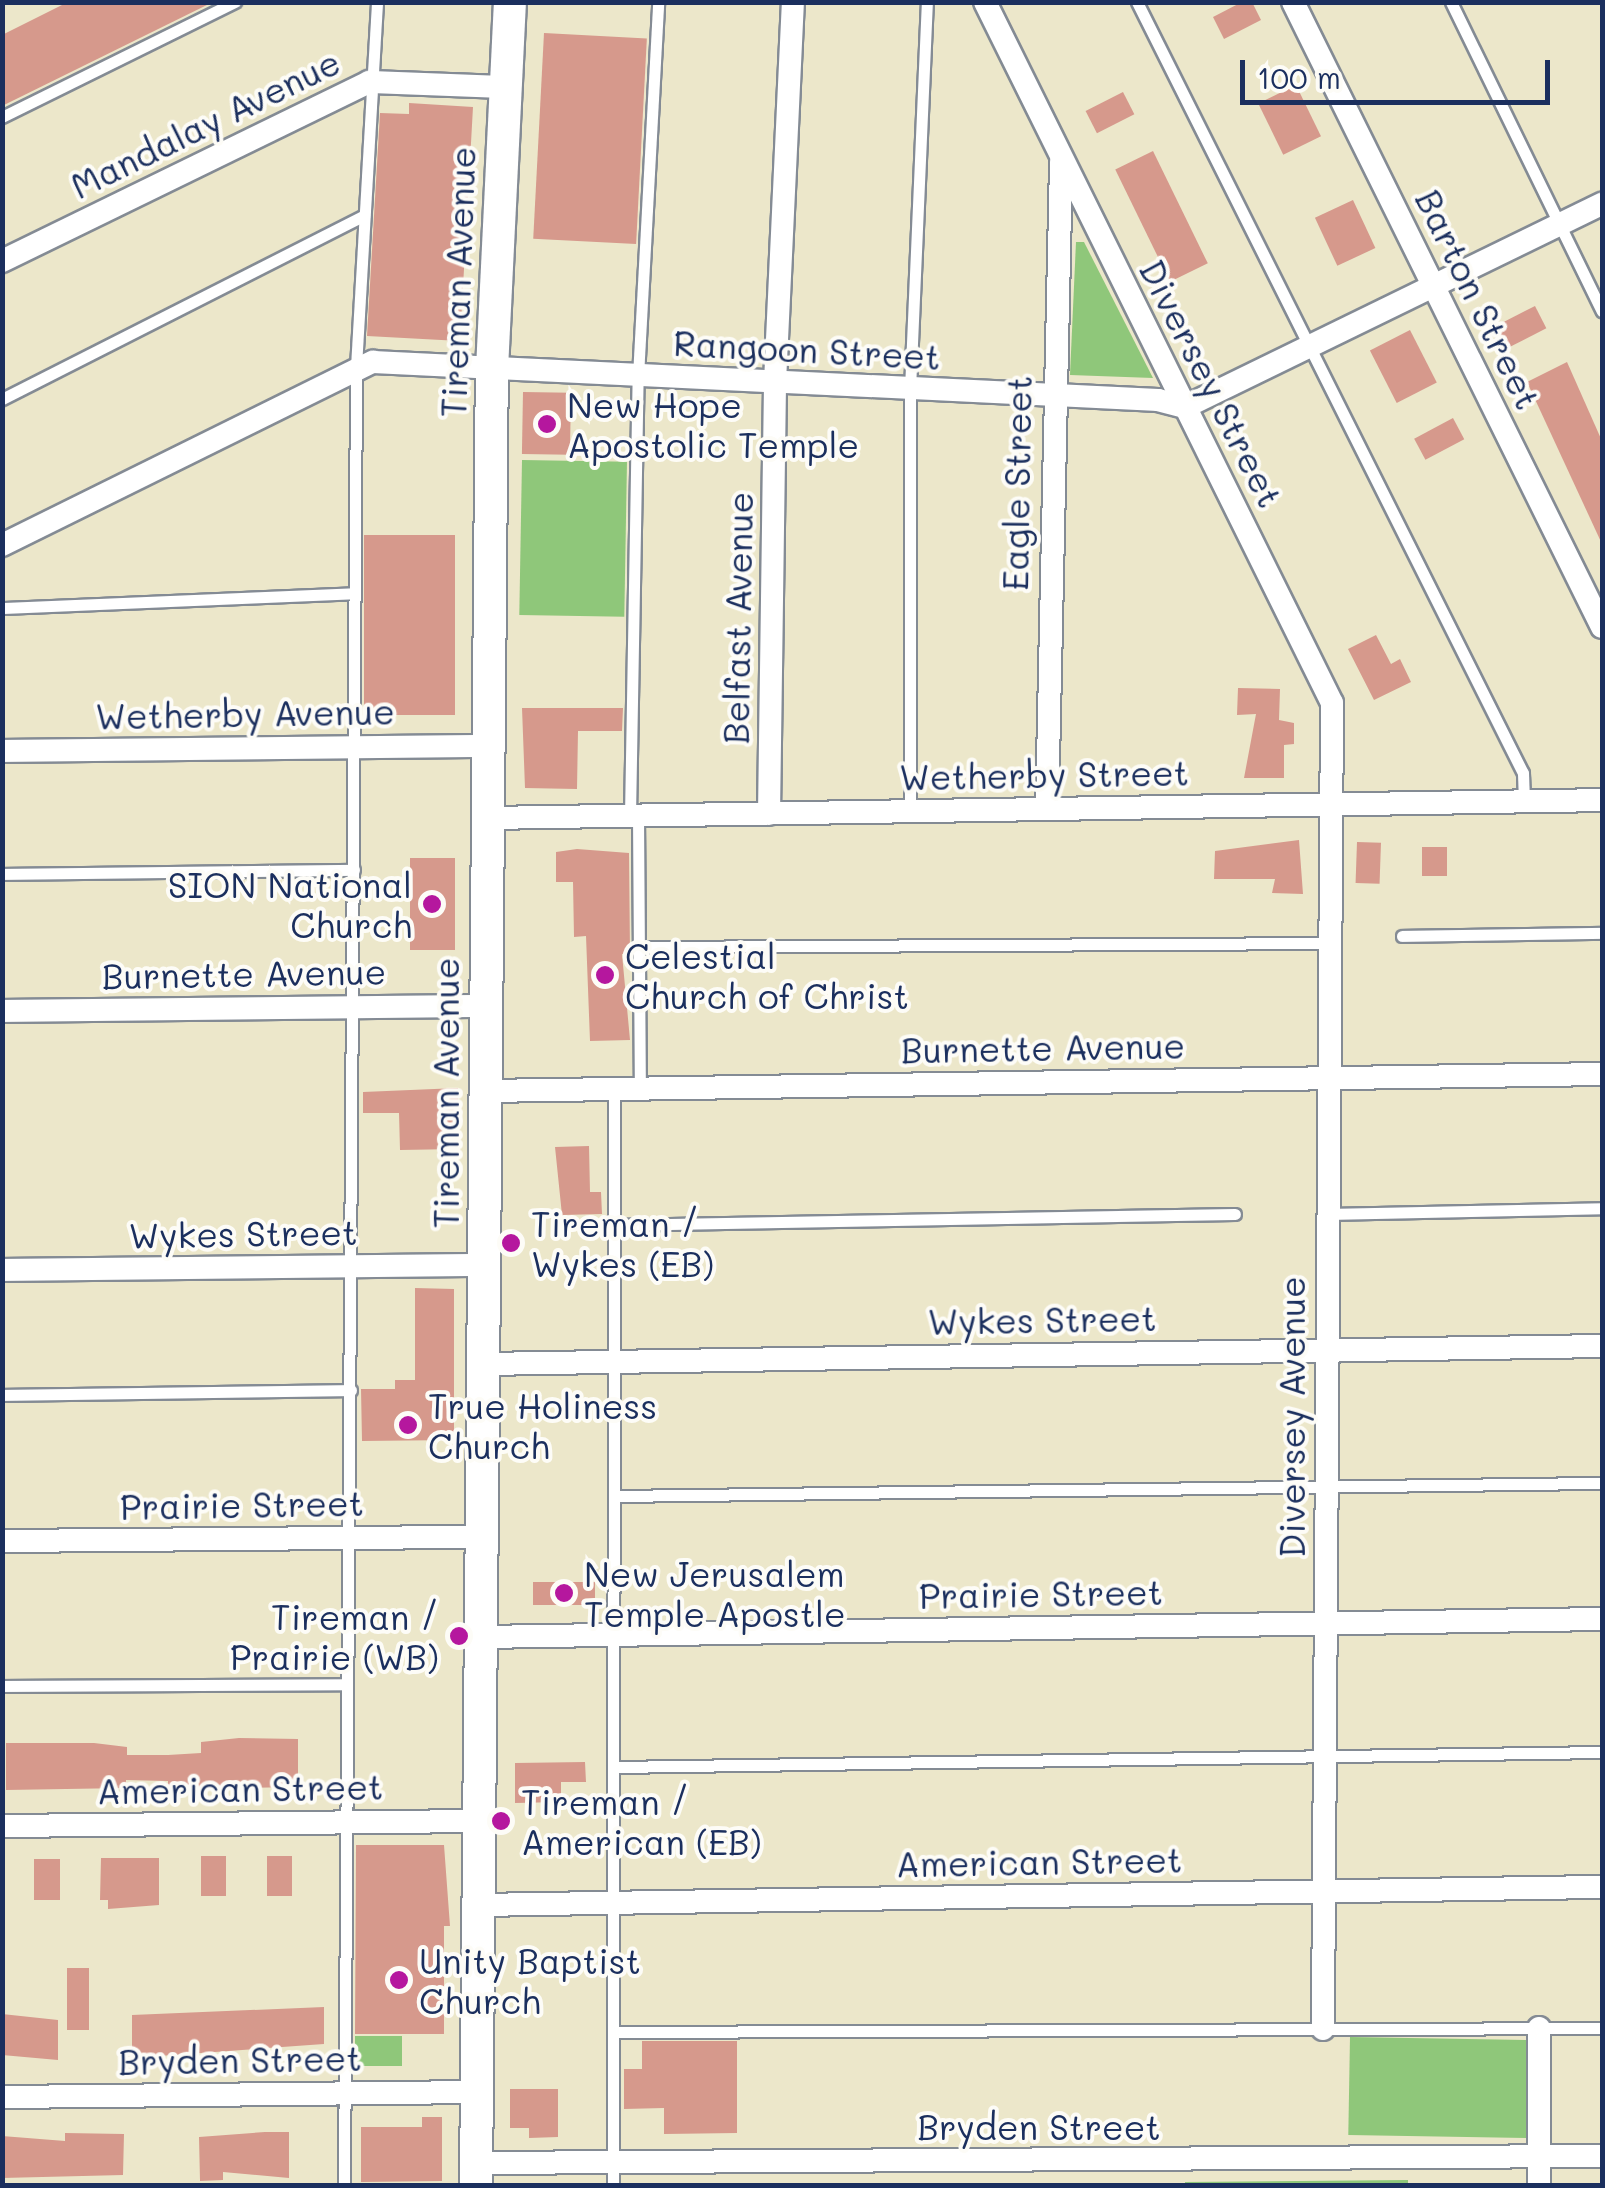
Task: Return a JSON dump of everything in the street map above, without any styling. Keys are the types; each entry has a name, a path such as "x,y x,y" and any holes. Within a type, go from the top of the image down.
{"street":[{"name":"Tireman Avenue","path":"476,2174 492,370 510,2"},
{"name":"Belfast Avenue","path":"770,814 775,382 794,2"},
{"name":"Diversey Street","path":"985,2 1332,703 1331,804"},
{"name":"Barton Street","path":"1293,2 1602,626"},
{"name":"Mandalay Avenue","path":"2,262 372,81 505,87"},
{"name":"Eagle Street","path":"1046,809 1051,396 1061,158"},
{"path":"1185,407 1602,204"},
{"name":"Rangoon Street","path":"2,545 356,367 373,362 1051,396 1185,407"},
{"name":"Wetherby Avenue","path":"2,751 488,746"},
{"name":"Wetherby Street","path":"487,818 1602,800"},
{"name":"Diversey Avenue","path":"1323,2029 1331,804"},
{"name":"Burnette Avenue","path":"2,1011 486,1006"},
{"name":"Burnette Avenue","path":"485,1091 1602,1074"},
{"name":"Wykes Street","path":"2,1270 484,1265"},
{"name":"Wykes Street","path":"483,1364 1602,1346"},
{"name":"Prairie Street","path":"2,1542 482,1537"},
{"name":"Prairie Street","path":"481,1636 1602,1620"},
{"name":"American Street","path":"2,1826 479,1821"},
{"name":"American Street","path":"477,1905 1602,1887"},
{"path":"1539,2028 1540,2186"},
{"name":"Bryden Street","path":"2,2097 477,2092"},
{"name":"Bryden Street","path":"476,2174 1602,2156"}],"lane":[{"path":"2,117 235,2"},
{"path":"344,2186 343,1822 351,1390 356,367 376,2"},
{"path":"640,1088 634,816 638,376 658,2"},
{"path":"910,812 910,389 928,2"},
{"path":"1137,2 1522,773 1524,802"},
{"path":"1450,2 1602,311"},
{"path":"2,398 364,216"},
{"path":"2,608 355,594"},
{"path":"2,874 354,870"},
{"path":"1402,936 1602,933"},
{"path":"639,947 1330,943"},
{"path":"613,2174 614,1089"},
{"path":"1327,1214 1602,1208"},
{"path":"613,1225 1236,1214"},
{"path":"2,1396 351,1390"},
{"path":"616,1496 1602,1483"},
{"path":"2,1686 344,1684"},
{"path":"615,1766 1602,1752"},
{"path":"614,2032 1602,2028"}],"green space":[{"path":"1076,242 1084,242 1153,378 1070,375"},
{"path":"522,460 627,462 624,617 519,615"},
{"path":"355,2036 402,2036 402,2066 355,2066"},
{"path":"1350,2037 1528,2040 1526,2138 1348,2135"},
{"path":"1408,2180 1408,2186 1185,2185 1185,2182"}],"building":[{"path":"68,2 213,2 2,106 2,35"},
{"path":"1242,2 1252,2 1261,20 1224,39 1213,17"},
{"path":"544,33 647,38 636,244 533,239"},
{"path":"1296,85 1321,136 1283,155 1258,103"},
{"path":"1123,92 1134,114 1097,133 1086,111"},
{"path":"409,103 473,107 460,341 367,336 380,113 409,114"},
{"path":"1153,151 1208,263 1170,282 1115,169"},
{"path":"1353,200 1375,248 1337,266 1315,218"},
{"path":"1535,306 1546,328 1507,348 1496,326"},
{"path":"1410,330 1437,383 1397,403 1370,350"},
{"path":"1567,362 1602,441 1602,544 1527,382"},
{"name":"New Hope Apostolic Temple","path":"523,392 571,393 570,455 522,454"},
{"path":"1453,418 1464,439 1425,460 1414,439"},
{"path":"364,535 455,535 455,715 364,715"},
{"path":"1376,635 1391,664 1400,659 1411,682 1374,700 1348,649"},
{"path":"1238,688 1280,689 1279,720 1294,723 1294,744 1284,745 1284,778 1244,778 1256,714 1237,715"},
{"path":"522,708 623,708 622,731 578,731 577,789 525,788"},
{"path":"1299,840 1303,894 1272,893 1275,879 1214,879 1215,851"},
{"path":"1357,842 1381,843 1380,884 1356,883"},
{"path":"1422,847 1447,847 1447,876 1422,876"},
{"name":"Celestial Church of Christ","path":"577,849 629,853 630,953 622,954 630,1040 590,1041 586,936 574,937 573,882 556,882 556,852"},
{"name":"SION National Church","path":"410,858 455,858 455,950 410,950"},
{"path":"458,1088 458,1149 400,1150 399,1113 363,1113 363,1092"},
{"path":"589,1146 590,1192 601,1192 602,1214 562,1215 555,1147"},
{"path":"415,1288 454,1289 454,1440 362,1441 361,1389 395,1389 395,1380 415,1380"},
{"name":"New Jerusalem Temple Apostle","path":"533,1582 595,1582 595,1605 533,1605"},
{"path":"298,1739 298,1787 168,1789 168,1781 126,1780 126,1788 6,1790 6,1743 94,1743 127,1747 127,1755 168,1755 201,1753 201,1742"},
{"path":"585,1762 586,1782 561,1782 561,1802 515,1803 515,1763"},
{"name":"Unity Baptist Church","path":"356,1845 444,1845 450,1926 444,1926 444,2034 355,2034"},
{"path":"201,1856 226,1856 226,1896 201,1896"},
{"path":"267,1856 292,1856 292,1896 267,1896"},
{"path":"101,1858 159,1858 159,1905 108,1909 108,1900 100,1900"},
{"path":"34,1859 60,1859 60,1900 34,1900"},
{"path":"67,1968 89,1968 89,2030 67,2030"},
{"path":"324,2007 324,2044 132,2058 132,2015"},
{"path":"2,2014 58,2020 58,2060 2,2055"},
{"path":"642,2041 737,2041 737,2133 664,2134 664,2108 624,2109 624,2069 642,2069"},
{"path":"510,2089 558,2089 558,2137 529,2138 529,2128 510,2128"},
{"path":"422,2117 442,2117 442,2181 361,2182 361,2127 422,2127"},
{"path":"289,2132 289,2178 223,2172 223,2180 200,2181 199,2137"},
{"path":"65,2133 124,2134 123,2175 2,2178 2,2136 65,2141"}],"place":[{"name":"New Hope Apostolic Temple","path":"547,424"},
{"name":"SION National Church","path":"432,904"},
{"name":"Celestial Church of Christ","path":"605,975"},
{"name":"Tireman / Wykes (EB)","path":"511,1243"},
{"name":"True Holiness Church","path":"408,1425"},
{"name":"New Jerusalem Temple Apostle","path":"564,1593"},
{"name":"Tireman / Prairie (WB)","path":"459,1636"},
{"name":"Tireman / American (EB)","path":"501,1821"},
{"name":"Unity Baptist Church","path":"399,1980"}]}
